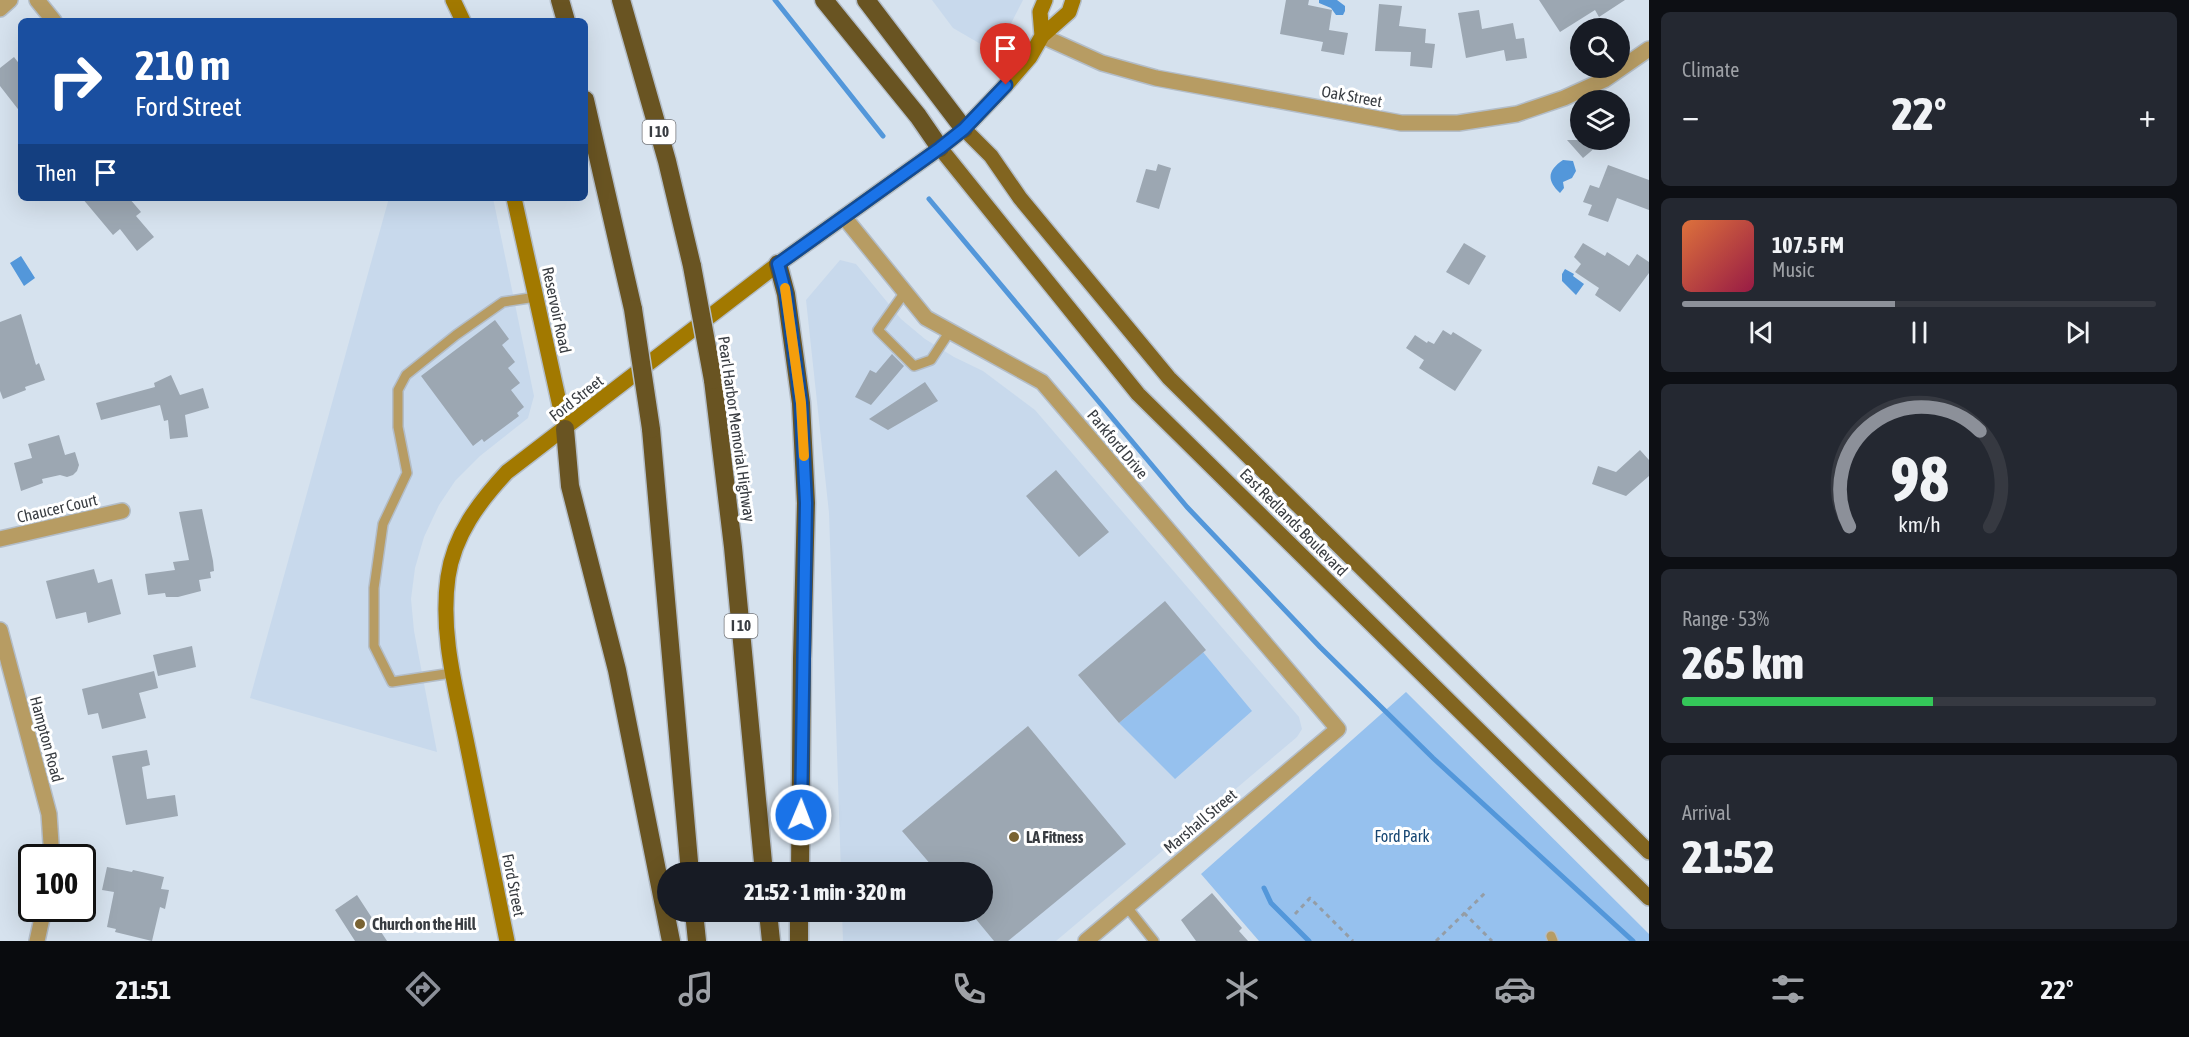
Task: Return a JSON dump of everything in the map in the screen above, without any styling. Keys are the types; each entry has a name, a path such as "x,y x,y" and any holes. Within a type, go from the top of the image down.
{"highway":[{"path":"560,0 565,18"},
{"name":"Pearl Harbor Memorial Highway","path":"621,0 667,161 692,266 713,380 733,547 763,862"},
{"path":"824,0 918,116 940,148"},
{"path":"866,0 964,129"},
{"path":"588,113 633,309 651,429 689,862"},
{"path":"778,264 786,294 801,403 806,503 800,862"},
{"path":"565,429 570,486 617,670 671,941"},
{"path":"695,922 697,941"},
{"path":"769,922 771,941"},
{"path":"799,922 799,941"}],"main road":[{"path":"453,0 462,18"},
{"path":"1042,36 1040,12 1045,0"},
{"name":"Ford Street","path":"507,941 453,673 445,622 448,575 460,537 480,501 507,472 778,264 964,129 1024,64 1042,36 1069,12 1073,0"},
{"name":"East Redlands Boulevard","path":"964,129 991,156 1020,198 1169,378 1649,852"},
{"name":"East Redlands Boulevard","path":"940,148 1138,394 1649,897"},
{"name":"Reservoir Road","path":"515,201 565,429"}],"street":[{"path":"0,9 10,0"},
{"path":"37,0 52,18"},
{"name":"Oak Street","path":"1042,36 1102,63 1156,78 1401,123 1458,123 1517,114 1564,98 1604,80 1649,49"},
{"name":"Parkford Drive","path":"844,217 926,318 1042,382 1338,729"},
{"name":"Chaucer Court","path":"0,540 122,511"},
{"name":"Hampton Road","path":"0,630 49,814 51,844"},
{"name":"Marshall Street","path":"1086,941 1338,729"},
{"path":"37,941 41,922"}],"lane":[{"path":"905,292 878,330 914,366 931,360 951,331"},
{"path":"453,673 392,682 374,646 374,588 382,524 407,473 398,428 398,390 406,375 456,335 503,302 536,297"},
{"path":"1127,907 1154,941"}],"path":[{"path":"1436,941 1485,893"},
{"path":"1295,914 1310,898 1353,941"},
{"path":"1464,913 1492,941"}],"shaded area":[{"path":"932,0 1023,0 996,53 953,28"},
{"path":"1319,0 1337,0 1345,6 1343,15 1336,15 1331,8 1319,3"},
{"path":"1563,160 1573,161 1576,171 1572,178 1563,182 1564,188 1560,193 1552,184 1551,175 1554,168"},
{"path":"388,201 494,201 534,396 528,418 480,456 455,481 439,505 424,537 415,568 411,599 414,631 437,752 250,698"},
{"path":"21,256 35,278 24,286 10,263"},
{"path":"840,260 856,264 901,319 925,339 983,371 1035,410 1299,717 1302,729 1297,737 1056,941 843,941 842,922 993,922 993,862 841,862 829,513 806,300"},
{"path":"1565,269 1584,284 1576,295 1562,281"}],"green space":[{"path":"1203,652 1252,711 1175,779 1119,723"},
{"name":"Ford Park","path":"1406,692 1649,934 1649,941 1259,941 1201,874"}],"building":[{"path":"1286,0 1309,0 1308,5 1332,10 1329,30 1348,33 1344,55 1321,51 1323,42 1280,34"},
{"path":"1539,0 1625,0 1599,17 1595,10 1582,18 1570,18 1570,26 1560,32"},
{"path":"1379,4 1402,6 1399,26 1426,29 1425,43 1435,44 1432,68 1410,66 1411,52 1375,51"},
{"path":"1479,10 1482,29 1513,23 1516,39 1524,38 1527,58 1506,61 1504,50 1466,58 1458,13"},
{"path":"14,57 18,62 18,109 0,86 0,68"},
{"path":"1576,150 1592,150 1583,158"},
{"path":"1158,164 1171,168 1159,209 1136,202 1146,169 1156,171"},
{"path":"1608,165 1649,180 1649,210 1617,198 1608,222 1588,215 1592,205 1583,202 1590,185 1599,188"},
{"path":"85,201 132,201 141,212 136,216 154,237 137,251 120,229 113,235"},
{"path":"1464,243 1486,256 1469,285 1446,272"},
{"path":"1583,243 1605,256 1607,252 1629,266 1637,254 1649,262 1649,273 1620,312 1595,295 1599,288 1575,272 1581,264 1574,257"},
{"path":"21,314 36,365 39,363 45,380 25,387 26,390 3,399 0,391 0,322"},
{"path":"495,320 509,339 502,345 515,362 508,368 520,383 511,390 524,407 517,413 519,416 484,442 482,439 473,446 421,376"},
{"path":"1443,330 1451,335 1453,332 1482,350 1455,391 1419,368 1424,360 1406,348 1415,335 1427,343 1428,341 1434,344"},
{"path":"892,354 904,366 871,405 855,397 870,370 876,373"},
{"path":"171,375 180,395 203,388 209,408 185,415 188,437 170,439 168,420 164,421 160,405 101,420 96,403 155,387 154,383"},
{"path":"925,382 938,401 888,430 869,419"},
{"path":"59,435 65,455 75,452 79,465 77,471 67,477 60,475 42,479 43,483 21,491 14,463 32,458 28,444"},
{"path":"1640,450 1649,460 1649,476 1626,496 1592,484 1598,466 1616,472"},
{"path":"1056,470 1109,532 1079,557 1026,496"},
{"path":"202,509 213,561 214,571 210,572 211,578 199,580 201,591 178,597 166,597 165,593 148,595 145,574 175,570 173,562 189,560 179,512"},
{"path":"94,569 98,583 112,579 121,614 88,623 86,612 56,619 46,581"},
{"path":"1165,601 1206,650 1119,723 1078,675"},
{"path":"192,646 196,667 158,676 153,655"},
{"path":"154,671 158,688 139,693 146,718 102,729 98,713 88,715 82,689"},
{"name":"LA Fitness","path":"1028,726 1126,844 1008,941 994,941 978,922 993,922 993,862 929,862 902,831"},
{"path":"147,750 150,765 142,767 147,799 175,795 178,816 126,825 112,756"},
{"path":"107,867 164,877 161,889 169,890 165,909 160,907 152,941 115,932 116,929 107,927 114,892 102,890"},
{"path":"1212,893 1242,928 1239,931 1248,941 1196,941 1181,920"},
{"name":"Church on the Hill","path":"357,895 387,941 355,941 335,910"}],"waterway":[{"path":"775,0 883,136"},
{"path":"929,199 1187,507 1320,647 1433,758 1633,941"},
{"path":"1264,888 1271,903 1309,941"}],"slow traffic":[{"path":"785,288 801,403 804,456"}],"place":[{"name":"LA Fitness","path":"1014,837"},
{"name":"Church on the Hill","path":"360,924"}],"route":[{"path":"801,815 806,503 801,403 786,294 778,264 940,148 964,129 1006,85"}]}
